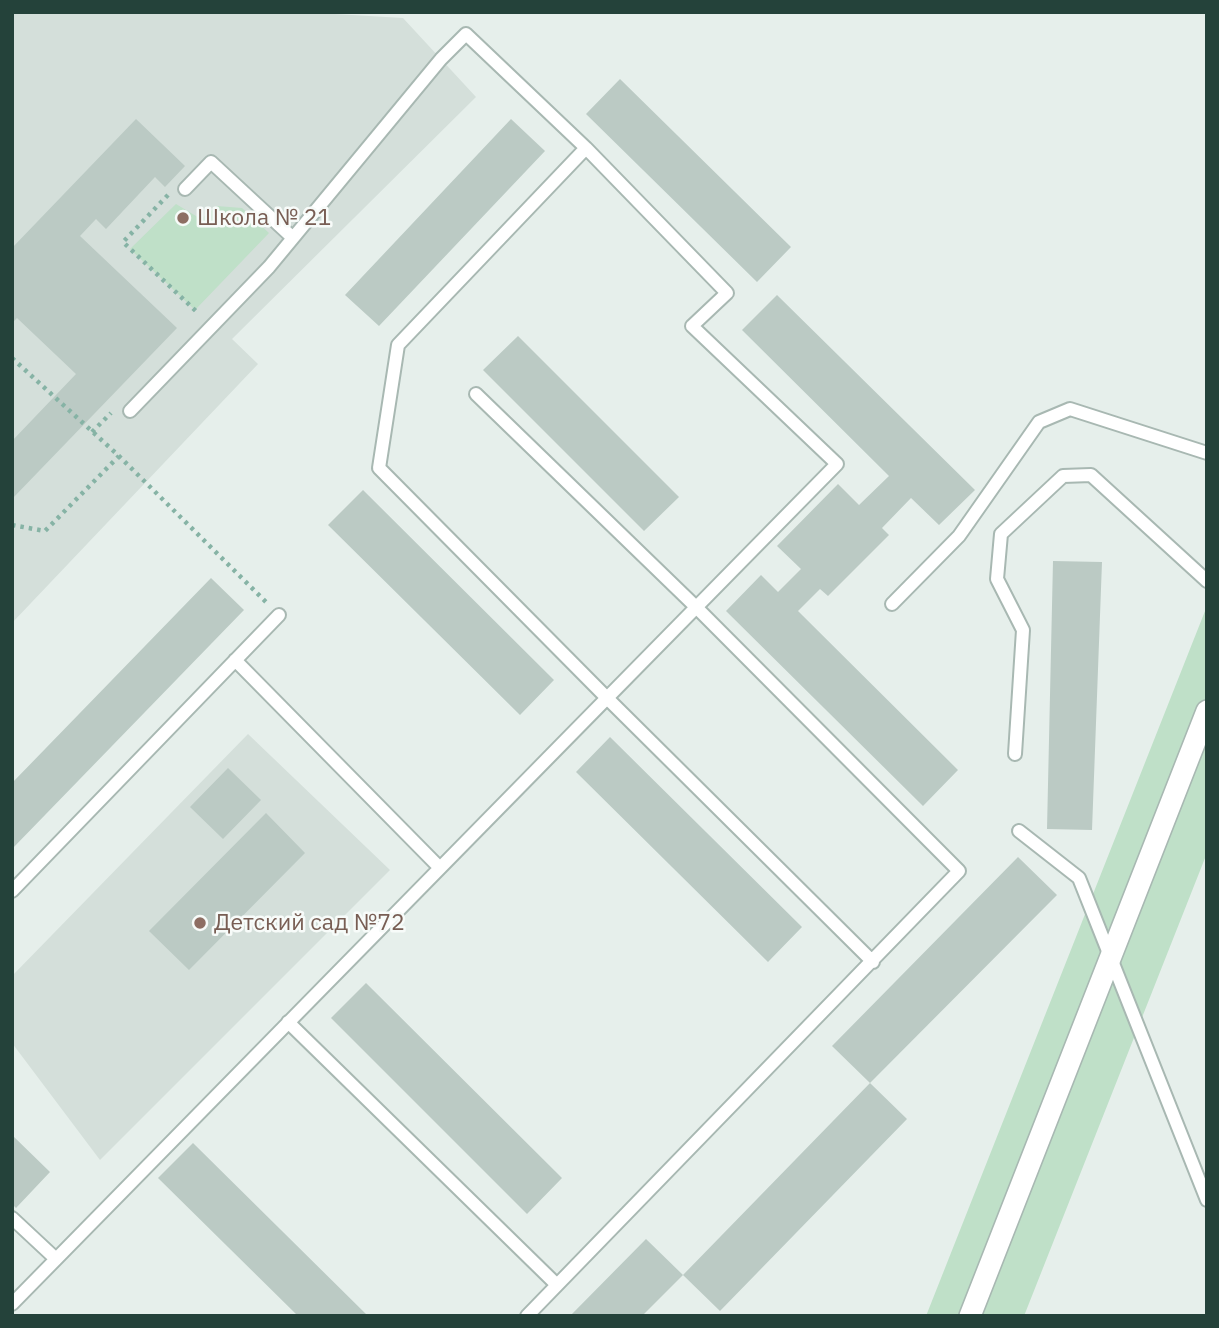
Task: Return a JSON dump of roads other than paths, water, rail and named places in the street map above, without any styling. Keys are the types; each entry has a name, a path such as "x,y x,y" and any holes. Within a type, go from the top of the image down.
{"street":[{"path":"970,1316 1207,711"}],"lane":[{"path":"12,1304 837,464 692,326 727,293 586,148 466,34 441,59 269,267 125,407"},
{"path":"586,148 398,345 379,468 873,962"},
{"path":"179,189 211,162 293,238"},
{"path":"476,394 696,607 960,871 527,1316"},
{"path":"892,604 959,536 1039,422 1070,409 1207,453"},
{"path":"1016,754 1023,630 997,579 1001,534 1063,476 1091,475 1207,581"},
{"path":"12,891 279,615"},
{"path":"235,660 440,867"},
{"path":"1019,831 1080,878 1207,1200"},
{"path":"288,1021 557,1285"},
{"path":"12,1218 56,1259"}],"place":[{"name":"Школа № 21","path":"183,218"},
{"name":"Детский сад №72","path":"200,923"}]}
